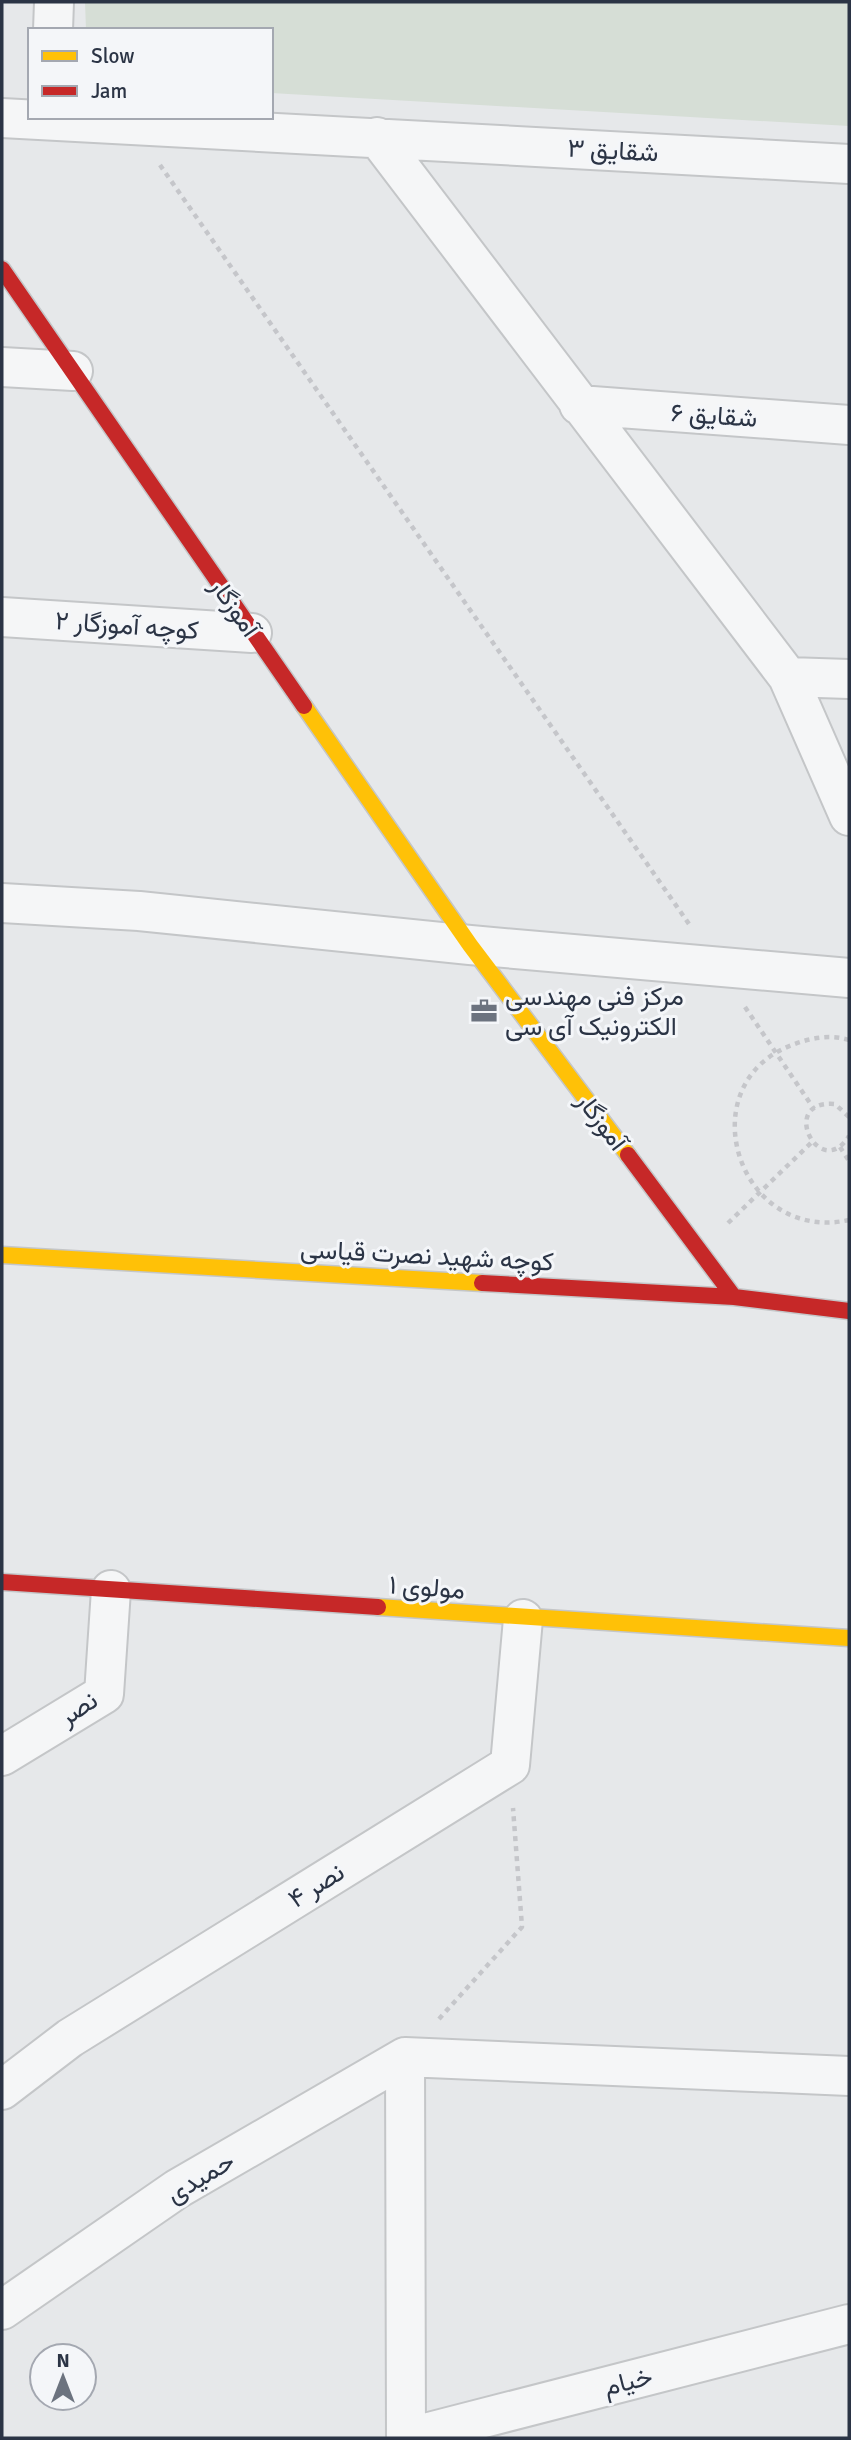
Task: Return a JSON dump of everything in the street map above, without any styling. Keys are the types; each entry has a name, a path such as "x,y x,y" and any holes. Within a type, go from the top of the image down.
{"street":[{"path":"53,28 54,2"},
{"name":"شقایق ۳","path":"2,118 28,118"},
{"name":"شقایق ۳","path":"64,119 849,164"},
{"path":"377,137 788,677 849,816"},
{"name":"آموزگار","path":"2,269 470,945 734,1297"},
{"path":"2,367 73,371"},
{"name":"شقایق ۶","path":"579,405 849,425"},
{"name":"کوچه آموزگار ۲","path":"2,617 253,633"},
{"path":"788,677 849,679"},
{"path":"2,903 139,911 470,945 849,978"},
{"name":"کوچه شهید نصرت قیاسی","path":"2,1255 734,1297 849,1311"},
{"name":"مولوی ۱","path":"2,1582 523,1619 849,1638"},
{"name":"نصر","path":"2,1756 104,1694 111,1590"},
{"path":"510,1765 523,1619"},
{"name":"نصر ۴","path":"2,2090 70,2038 510,1765"},
{"path":"406,2438 405,2057 849,2076"},
{"name":"حمیدی","path":"2,2310 177,2189 405,2057"},
{"name":"خیام","path":"406,2438 849,2324"}],"path":[{"path":"131,124 718,967"},
{"path":"849,1040 809,1039 775,1054 756,1070 740,1097 734,1127 738,1158 751,1185 774,1207 802,1220 832,1224 849,1220"},
{"path":"775,1054 814,1109"},
{"path":"849,1117 847,1109 827,1104 814,1109 806,1129 812,1142 825,1149 840,1147 849,1136"},
{"path":"761,1194 812,1142"},
{"path":"840,1147 849,1161"},
{"path":"405,2057 522,1927 510,1765"}],"shaded area":[{"path":"85,2 849,2 849,126 273,93 273,28 86,28"}],"traffic: slow":[{"path":"304,706 470,945 628,1155"},
{"path":"2,1255 482,1283"},
{"path":"378,1607 849,1638"}],"traffic: jam":[{"path":"2,269 304,706"},
{"path":"628,1155 734,1297"},
{"path":"482,1283 734,1297 849,1311"},
{"path":"2,1582 378,1607"}],"place":[{"name":"مرکز فنی مهندسی الکترونیک آی سی","path":"484,1011"}]}
